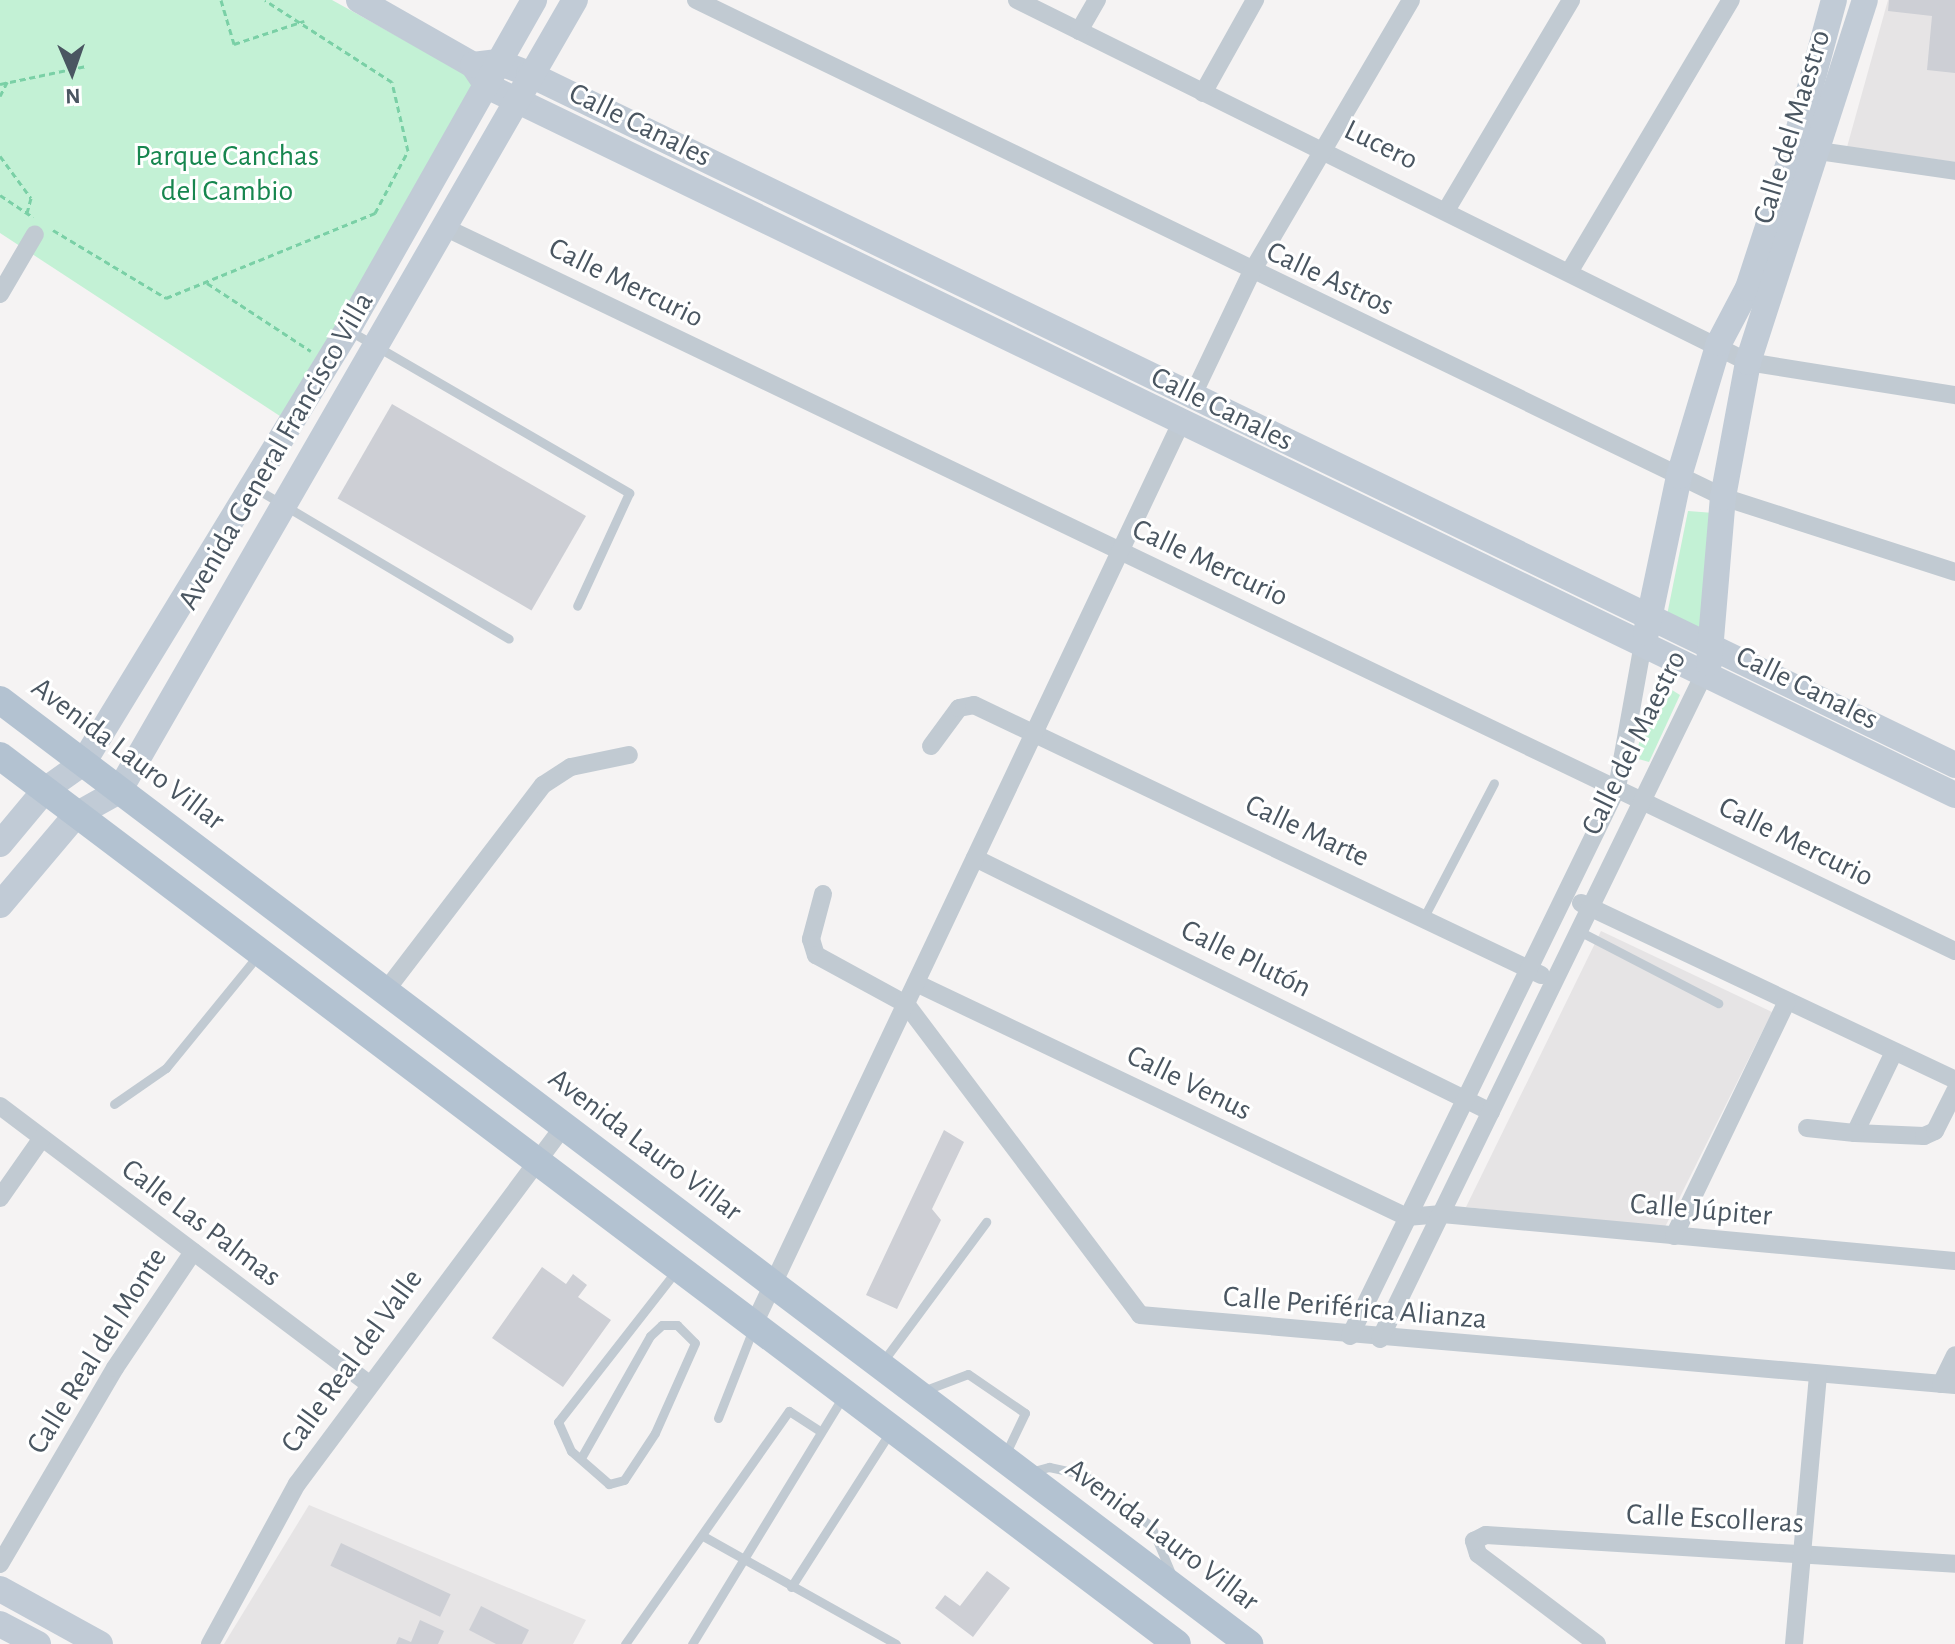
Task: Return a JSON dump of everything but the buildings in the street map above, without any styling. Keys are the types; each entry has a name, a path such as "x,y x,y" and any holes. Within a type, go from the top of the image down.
{"main road":[{"name":"Calle Canales","path":"359,0 486,71 515,99 1180,425 1646,632"},
{"name":"Avenida General Francisco Villa","path":"0,844 45,790 83,763 248,484 348,329 486,71 534,0"},
{"name":"Avenida General Francisco Villa","path":"119,791 529,74 575,0"},
{"name":"Calle del Maestro","path":"1646,632 1679,476 1719,343 1748,288 1794,147 1834,0"},
{"name":"Calle del Maestro","path":"1704,674 1715,649 1723,497 1748,362 1821,151 1865,0"},
{"name":"Calle Canales","path":"486,71 529,74 1191,399 1646,632 1704,674 1955,795"},
{"path":"1180,425 1191,399"},
{"path":"1646,632 1715,649 1955,765"},
{"name":"Avenida Lauro Villar","path":"0,700 387,989 563,1127 1249,1644"},
{"path":"0,756 848,1390 1064,1561 1177,1644"},
{"path":"0,905 76,815 119,791"},
{"path":"1064,1561 1094,1526"},
{"path":"0,1589 100,1644"},
{"path":"0,1624 38,1644"}],"street":[{"name":"Calle Astros","path":"696,0 1251,273 1723,497 1955,572"},
{"name":"Lucero","path":"1017,0 1203,93 1571,269 1719,343 1748,362"},
{"path":"1079,31 1097,0"},
{"path":"1203,93 1255,0"},
{"path":"1191,399 1251,273 1321,147 1411,0"},
{"path":"1447,209 1571,0"},
{"path":"1571,269 1731,0"},
{"path":"1794,147 1955,171"},
{"name":"Calle Mercurio","path":"442,226 1642,798 1955,951"},
{"path":"0,294 35,234"},
{"path":"1748,362 1955,395"},
{"path":"755,1322 1180,425"},
{"name":"Calle del Maestro","path":"1350,1336 1617,788 1646,632"},
{"name":"Calle del Maestro","path":"1380,1339 1704,674"},
{"name":"Calle Marte","path":"931,746 959,708 974,705 1531,968 1553,983"},
{"path":"387,989 543,785 571,767 629,755"},
{"name":"Calle Plutón","path":"975,858 1466,1096 1491,1112"},
{"path":"823,894 811,939 816,955 906,1004"},
{"path":"1567,896 1786,1003 1955,1080"},
{"name":"Calle Venus","path":"916,983 1407,1217"},
{"path":"1674,1236 1786,1003"},
{"name":"Calle Periférica Alianza","path":"906,1004 1134,1312 1380,1339 1948,1384"},
{"path":"1855,1133 1894,1052"},
{"path":"1807,1128 1924,1136 1935,1131 1955,1091"},
{"name":"Calle Las Palmas","path":"0,1106 369,1384"},
{"name":"Calle Real del Valle","path":"210,1644 297,1484 534,1157 563,1127"},
{"path":"0,1198 42,1138"},
{"path":"1407,1217 1442,1214"},
{"name":"Calle Júpiter","path":"1442,1214 1955,1261"},
{"name":"Calle Real del Monte","path":"0,1564 115,1368 193,1252"},
{"path":"1948,1384 1955,1355"},
{"path":"1794,1644 1818,1374"},
{"name":"Calle Escolleras","path":"1597,1644 1478,1554 1474,1541 1486,1535 1801,1551 1955,1564"}],"lane":[{"path":"348,329 373,347 629,493 577,606"},
{"path":"248,484 509,639"},
{"path":"1424,917 1494,783"},
{"path":"1578,931 1718,1003"},
{"path":"114,1104 166,1068 261,952"},
{"path":"879,1367 986,1222"},
{"path":"581,1458 650,1336 662,1325 677,1325 695,1343 655,1433 624,1480 609,1484 581,1458 560,1437 558,1422 680,1266"},
{"path":"718,1418 755,1322"},
{"path":"916,1394 968,1374 1025,1413 1014,1466 1049,1467 1083,1474 1151,1526 1176,1589"},
{"path":"692,1644 818,1430 848,1390"},
{"path":"625,1644 789,1411 818,1430"},
{"path":"791,1587 894,1426"},
{"path":"703,1536 896,1644"}],"path":[{"path":"221,0 234,44 304,21"},
{"path":"0,195 157,298 368,220 408,151 387,76 304,21 265,0"},
{"path":"0,84 86,66"},
{"path":"0,96 7,82"},
{"path":"0,156 31,198 27,213"},
{"path":"206,282 327,362"}],"shaded area":[{"path":"1888,0 1955,0 1955,162 1847,147"},
{"path":"1601,931 1772,1012 1664,1229 1466,1207"},
{"path":"309,1505 586,1620 573,1644 224,1644"}],"green space":[{"name":"Parque Canchas del Cambio","path":"0,0 332,0 478,81 289,422 0,233"},
{"path":"1688,511 1714,513 1710,635 1666,620"},
{"path":"1656,680 1680,695 1649,762 1635,758"}]}
